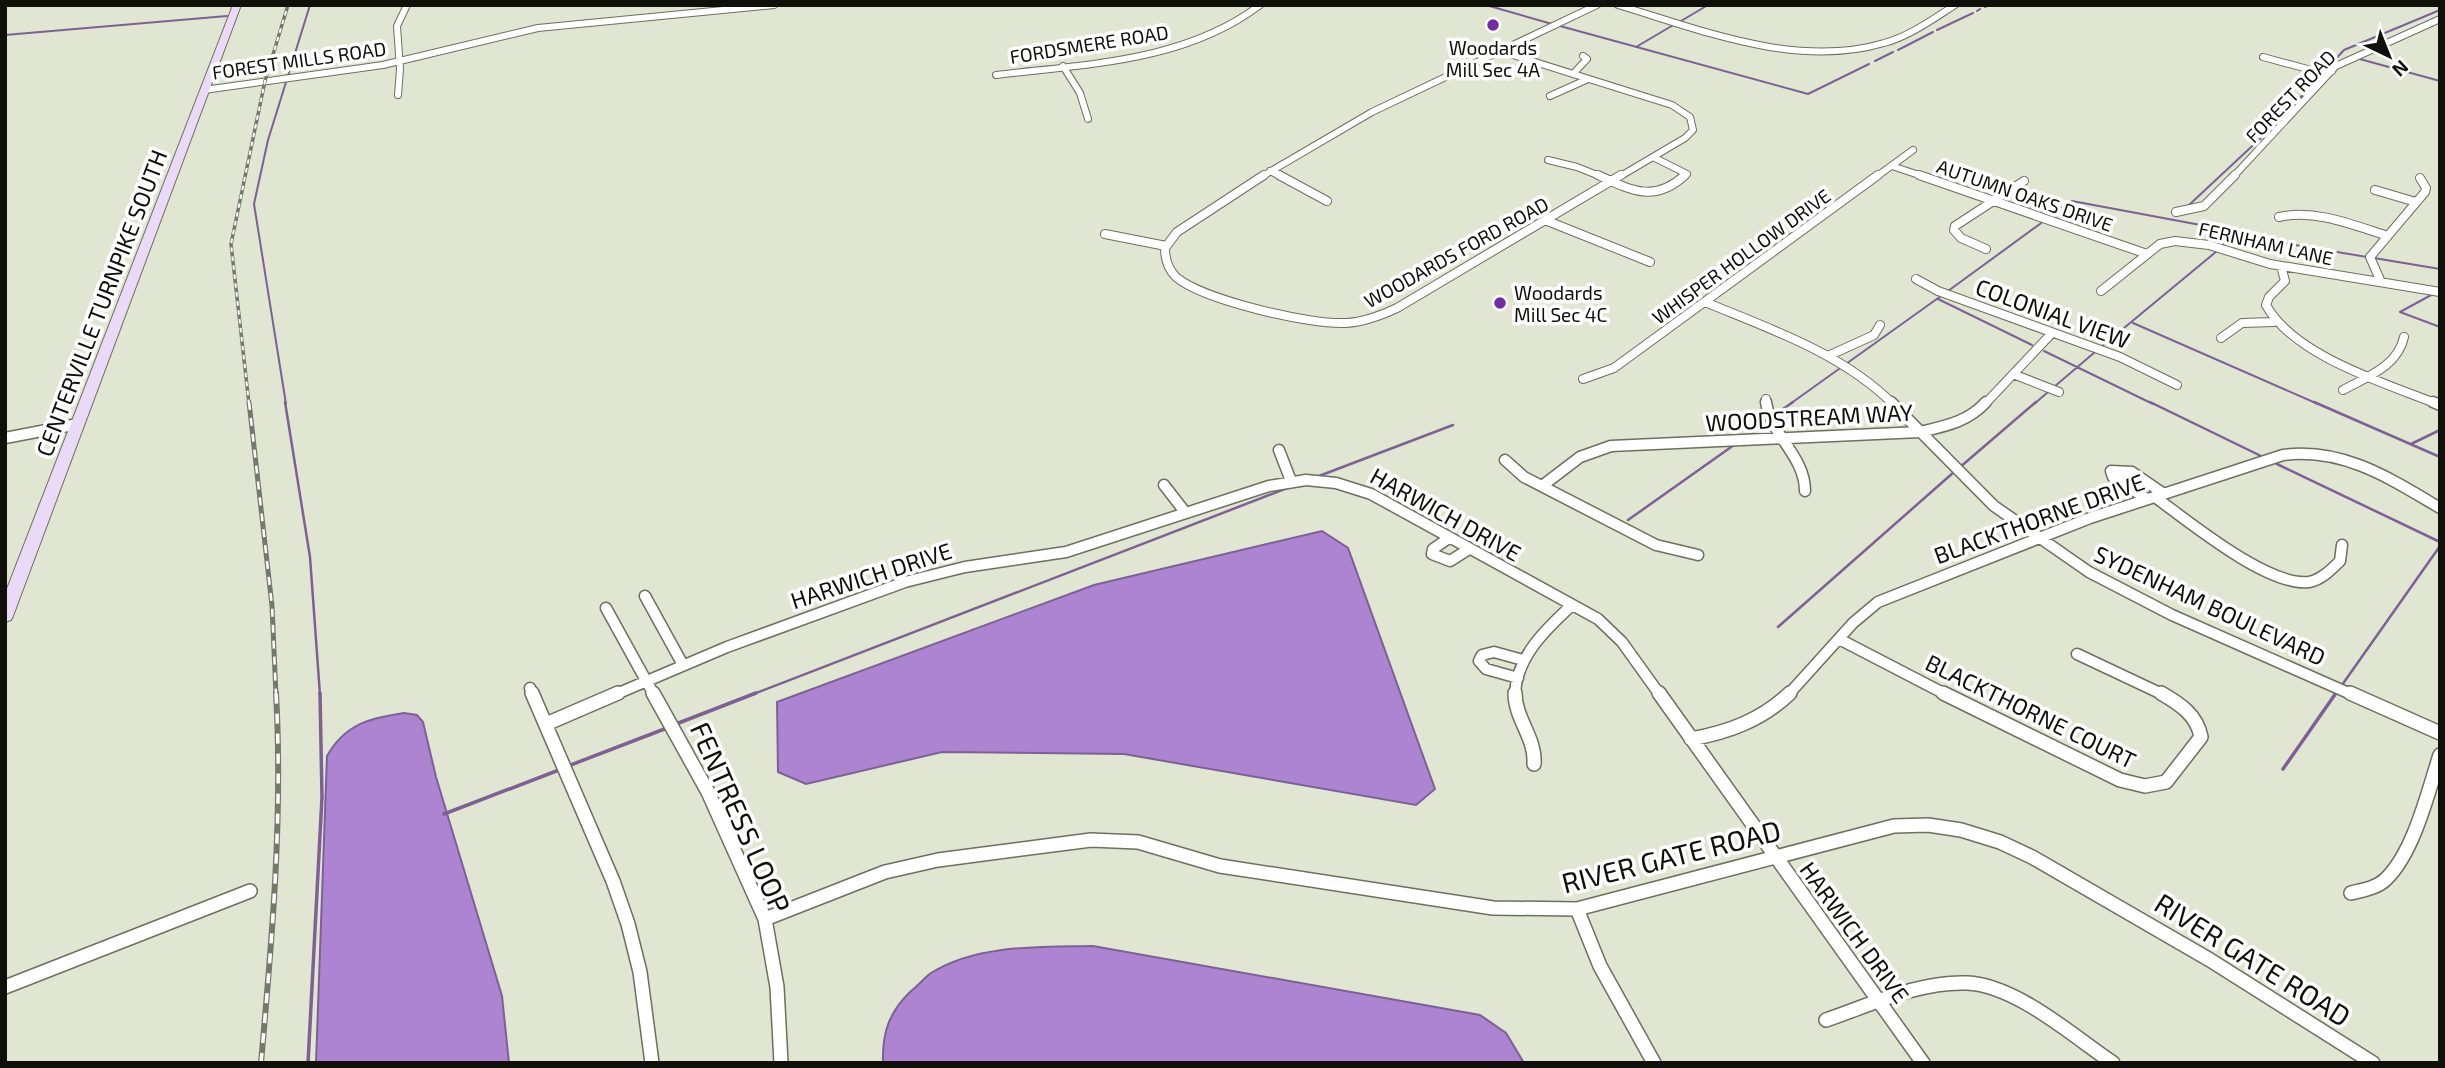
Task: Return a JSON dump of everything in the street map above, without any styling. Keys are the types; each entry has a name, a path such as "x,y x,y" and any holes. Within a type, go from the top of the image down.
{"main road":[{"name":"CENTERVILLE TURNPIKE SOUTH","path":"5,617 237,5"}],"street":[{"path":"398,95 397,34 402,12 407,5"},
{"name":"FOREST MILLS ROAD","path":"205,87 398,61 538,28 774,5"},
{"name":"FORDSMERE ROAD","path":"996,75 1143,54 1198,40 1237,23 1260,5"},
{"path":"1105,234 1166,246 1177,232 1270,171 1375,111 1598,5"},
{"path":"1618,5 1759,44 1831,51 1888,42 1955,5"},
{"name":"FOREST ROAD","path":"2176,212 2204,206 2249,162 2332,71 2351,57 2440,19"},
{"name":"WOODARDS FORD ROAD","path":"1166,246 1164,258 1167,266 1180,280 1195,289 1299,320 1344,325 1384,315 1690,134 1694,128 1689,116 1667,102 1500,51"},
{"path":"1573,74 1587,59 1583,55"},
{"path":"2263,57 2311,69 2332,71"},
{"path":"1063,66 1080,93 1088,119"},
{"path":"1550,96 1588,79"},
{"name":"WHISPER HOLLOW DRIVE","path":"1583,379 1615,368 1913,150"},
{"path":"1548,160 1583,168 1610,182 1641,193 1651,194 1670,187 1687,174 1653,156"},
{"name":"AUTUMN OAKS DRIVE","path":"1892,166 2147,254"},
{"path":"1270,171 1327,201"},
{"path":"2381,282 2370,257 2426,188 2420,178"},
{"path":"1986,249 1961,238 1954,228 2024,181"},
{"path":"2375,190 2416,202"},
{"path":"2279,217 2311,215 2388,236"},
{"path":"1545,220 1650,262"},
{"name":"FERNHAM LANE","path":"2101,291 2147,254 2167,242 2190,241 2281,266 2440,292"},
{"path":"2281,266 2285,281 2269,297 2266,305 2274,322 2297,340 2440,405"},
{"name":"COLONIAL VIEW","path":"1916,279 1938,291 2132,362 2177,385"},
{"name":"SYDENHAM BOULEVARD","path":"1705,302 1798,340 1828,356 1877,389 1975,489 2036,538 2089,572 2172,615 2440,733"},
{"path":"2221,338 2242,323 2274,322"},
{"path":"1828,356 1874,335 1880,325"},
{"name":"WOODSTREAM WAY","path":"1542,486 1580,457 1611,446 1920,432 1954,424 1971,416 2052,333"},
{"path":"2343,390 2400,354 2404,337"},
{"path":"2013,374 2059,392"},
{"path":"1766,399 1768,418 1806,478 1805,491"},
{"path":"5,438 78,424"},
{"path":"1279,450 1291,481"},
{"name":"BLACKTHORNE DRIVE","path":"1690,739 1721,734 1766,715 1795,691 1861,614 1878,602 2036,538 2283,455 2305,452 2330,456 2395,483 2440,508"},
{"path":"1505,460 1516,472 1656,545 1698,555"},
{"name":"HARWICH DRIVE","path":"546,724 683,666 905,582 965,567 1066,552 1185,512 1291,481 1320,480 1359,489 1598,619 1622,642 1923,1063"},
{"path":"1164,485 1185,512"},
{"path":"2155,497 2254,565 2280,578 2304,583 2317,580 2340,561 2343,545"},
{"path":"1449,538 1433,549 1432,554 1450,561 1469,549"},
{"path":"645,596 683,666"},
{"path":"1534,764 1534,746 1514,694 1523,660 1546,629 1572,605"},
{"name":"FENTRESS LOOP","path":"606,608 708,792 765,919 777,987 781,1063"},
{"name":"BLACKTHORNE COURT","path":"1839,639 2026,736 2120,780 2145,786 2166,782 2201,737 2199,722 2185,706 2169,697 2077,654"},
{"path":"1518,678 1486,669 1479,661 1482,655 1494,652 1523,660"},
{"path":"530,688 613,881 628,924 640,972 652,1063"},
{"path":"2351,893 2371,887 2388,877 2411,837 2440,755"},
{"name":"RIVER GATE ROAD","path":"765,919 885,872 938,860 1091,840 1138,842 1242,870 1493,908 1577,909 1775,856 1905,825 1950,828 1982,835 2029,856 2168,933 2373,1063"},
{"path":"5,987 250,891"},
{"path":"1577,909 1600,965 1654,1063"},
{"path":"1825,1020 1934,985 1971,983 2016,999 2113,1063"}],"shaded area":[{"path":"1322,531 1348,548 1435,789 1416,805 1124,754 942,752 806,784 778,772 777,702 1094,585"},
{"path":"404,713 417,715 423,722 436,777 502,996 509,1063 316,1063 327,756 342,736 360,724"},
{"path":"1093,946 1480,1015 1506,1033 1524,1063 883,1063 884,1042 892,1015 903,999 931,973 968,957 989,952 1031,947"}],"waterway":[{"path":"260,6 265,5"},
{"path":"286,404 254,204 268,140 310,5"},
{"path":"1486,5 1552,24"},
{"path":"1681,21 1708,5"},
{"path":"1985,7 1989,5"},
{"path":"2189,205 2279,121 2344,50 2440,10"},
{"path":"1937,30 1973,13"},
{"path":"5,35 227,16"},
{"path":"1636,47 1675,24"},
{"path":"1560,26 1636,47"},
{"path":"1898,50 1933,32"},
{"path":"1636,47 1808,94 1869,64"},
{"path":"1875,61 1893,52"},
{"path":"2356,58 2440,81"},
{"path":"2049,217 2072,201 2206,226 2235,235"},
{"path":"1948,291 2044,221"},
{"path":"2222,246 2235,235"},
{"path":"2235,235 2367,257"},
{"path":"2101,347 2217,251"},
{"path":"2374,258 2440,269"},
{"path":"2433,294 2400,312 2440,327"},
{"path":"1790,404 1941,296"},
{"path":"1938,299 2032,345"},
{"path":"2133,323 2318,404"},
{"path":"2044,351 2077,367"},
{"path":"2077,367 2095,352"},
{"path":"2034,404 2077,367"},
{"path":"2077,367 2153,404"},
{"path":"285,402 310,557 320,695"},
{"path":"1773,416 1793,402"},
{"path":"1959,468 2036,402"},
{"path":"2150,402 2261,456"},
{"path":"2314,402 2440,457"},
{"path":"1745,437 1768,420"},
{"path":"1319,476 1453,425"},
{"path":"2411,444 2440,430"},
{"path":"1628,520 1734,445"},
{"path":"2277,464 2440,542"},
{"path":"1778,627 1954,472"},
{"path":"751,695 1290,487"},
{"path":"2342,685 2440,546"},
{"path":"308,1063 322,797 320,693"},
{"path":"676,724 756,693"},
{"path":"2283,769 2336,693"},
{"path":"568,766 667,728"},
{"path":"444,814 559,770"}],"railway":[{"path":"249,404 231,244 265,81 288,5"},
{"path":"249,402 272,606 276,695"},
{"path":"261,1063 277,832 276,693"}],"place":[{"name":"Woodards Mill Sec 4A","path":"1493,25"},
{"name":"Woodards Mill Sec 4C","path":"1500,303"}]}
